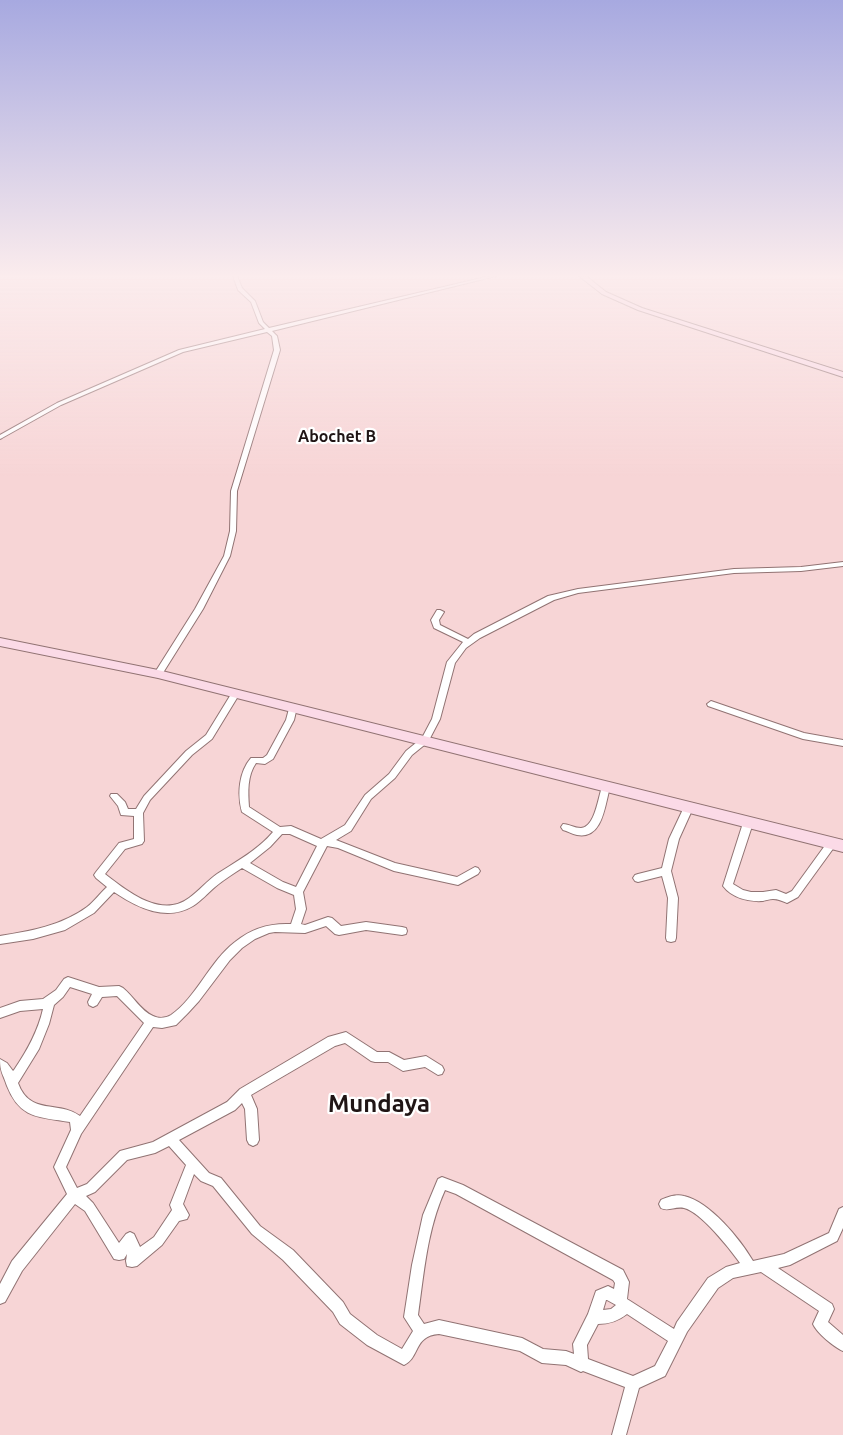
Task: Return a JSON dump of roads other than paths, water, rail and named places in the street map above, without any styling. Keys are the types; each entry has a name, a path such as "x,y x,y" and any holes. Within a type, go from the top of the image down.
{"main road":[{"path":"744,343 843,375"},
{"path":"0,642 158,674 837,845"}],"street":[{"path":"0,436 59,404 163,357 215,343"},
{"path":"158,674 199,609 227,556 233,531 234,490 277,350 275,343"},
{"path":"295,928 301,909 298,892 323,843 348,828 368,797 392,777 409,753 425,740 436,719 447,673 463,646 468,642 551,598 578,591 724,572 801,569 843,564"},
{"path":"440,612 435,620 437,626 468,642"},
{"path":"236,693 209,737 189,753 147,798 138,813 139,840 123,846 99,875 115,888 146,905 165,910 187,905 219,878 243,864 279,831"},
{"path":"711,704 803,736 843,743"},
{"path":"293,707 293,712 270,757 265,761 254,760 250,763 245,781 245,809 279,831 291,831 323,843 339,844 394,867 458,881 475,871"},
{"path":"566,827 575,832 586,832 594,826 606,787"},
{"path":"114,796 122,804 124,812 138,813"},
{"path":"671,938 673,898 666,871 674,838 688,808"},
{"path":"748,823 728,886 747,896 766,897 776,894 787,899 795,894 837,845"},
{"path":"243,864 280,885 298,892"},
{"path":"638,878 666,871"},
{"path":"0,940 33,935 61,927 91,910 104,895 115,888"},
{"path":"0,1013 10,1008 49,1004 58,999 68,982 96,997 119,991 136,1010 151,1021 167,1023 187,1010 226,955 240,942 269,929 305,929 328,921 339,931 366,926 402,931"},
{"path":"12,1082 29,1058 49,1004"},
{"path":"151,1021 77,1130 60,1167 74,1195 89,1207 119,1254 130,1238 134,1247 132,1261 158,1241 176,1215 183,1215 176,1205 192,1164"},
{"path":"2,1289 74,1195 91,1188 124,1155 145,1151 231,1106 244,1093 322,1045 346,1037 375,1056 389,1057 403,1066 426,1061 438,1070"},
{"path":"0,1064 7,1070 19,1098 40,1112 72,1117 76,1120 77,1130"},
{"path":"244,1093 251,1109 253,1140"},
{"path":"170,1139 206,1177 218,1182 256,1230 288,1255 338,1307 345,1319 372,1341 404,1358 421,1331 427,1327 439,1327 522,1345 542,1356 555,1355 633,1383 660,1371 676,1339 713,1283 731,1272 785,1260 833,1237 843,1213"},
{"path":"421,1331 411,1317 423,1230 431,1203 442,1183 459,1189 618,1275 622,1282 623,1302 617,1315 608,1318 594,1317"},
{"path":"665,1204 685,1202 697,1209 728,1236 756,1266 827,1309 820,1324 843,1344"},
{"path":"581,1365 580,1344 602,1296 608,1293 676,1339"},
{"path":"620,1435 633,1383"}],"district":[{"name":"Abochet B","path":"337,437"},
{"name":"Mundaya","path":"379,1104"}]}
